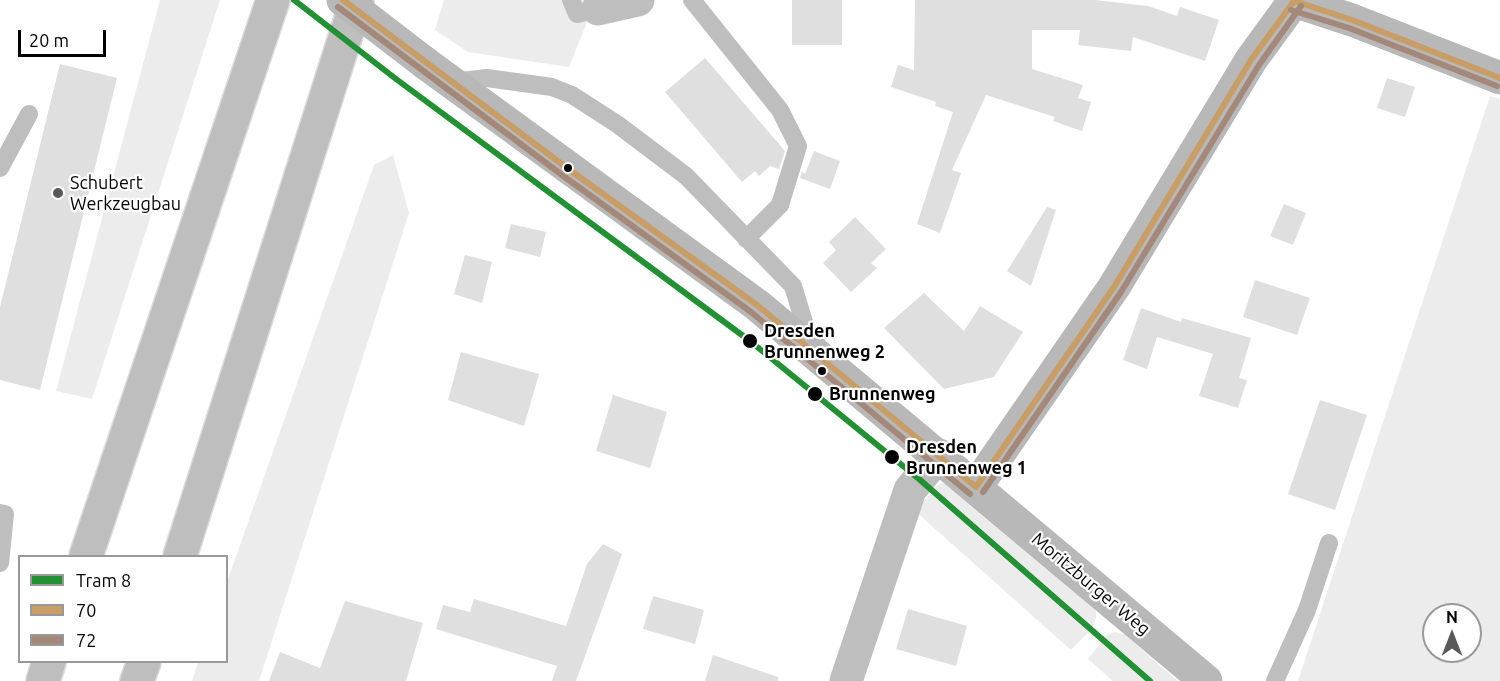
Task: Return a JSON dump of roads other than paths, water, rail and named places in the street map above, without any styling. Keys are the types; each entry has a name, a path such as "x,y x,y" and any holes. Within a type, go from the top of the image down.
{"main road":[{"path":"86,555 273,0"},
{"path":"180,555 357,0"},
{"path":"585,5 638,0"},
{"path":"846,681 910,490 939,455"},
{"path":"43,681 49,663"},
{"path":"137,681 144,663"}],"street":[{"name":"Moritzburger Weg","path":"342,0 757,305 939,455 1206,681"},
{"path":"976,487 1114,287 1251,60 1293,0 1352,20 1500,78"}],"lane":[{"path":"692,0 780,110 798,146 780,205 746,238"},
{"path":"452,82 497,79 552,87 572,95 617,124 686,176 792,286 813,350"},
{"path":"0,168 29,114"},
{"path":"0,513 5,514 0,563"},
{"path":"1275,681 1307,610 1329,543"}],"tram line":[{"name":"8","path":"294,0 396,79 750,341 919,479 1150,681"}],"place":[{"name":"Schubert Werkzeugbau","path":"58,193"},
{"name":"Dresden Brunnenweg 2","path":"750,341"},
{"name":"Brunnenweg","path":"815,394"},
{"name":"Dresden Brunnenweg 1","path":"892,457"}]}
